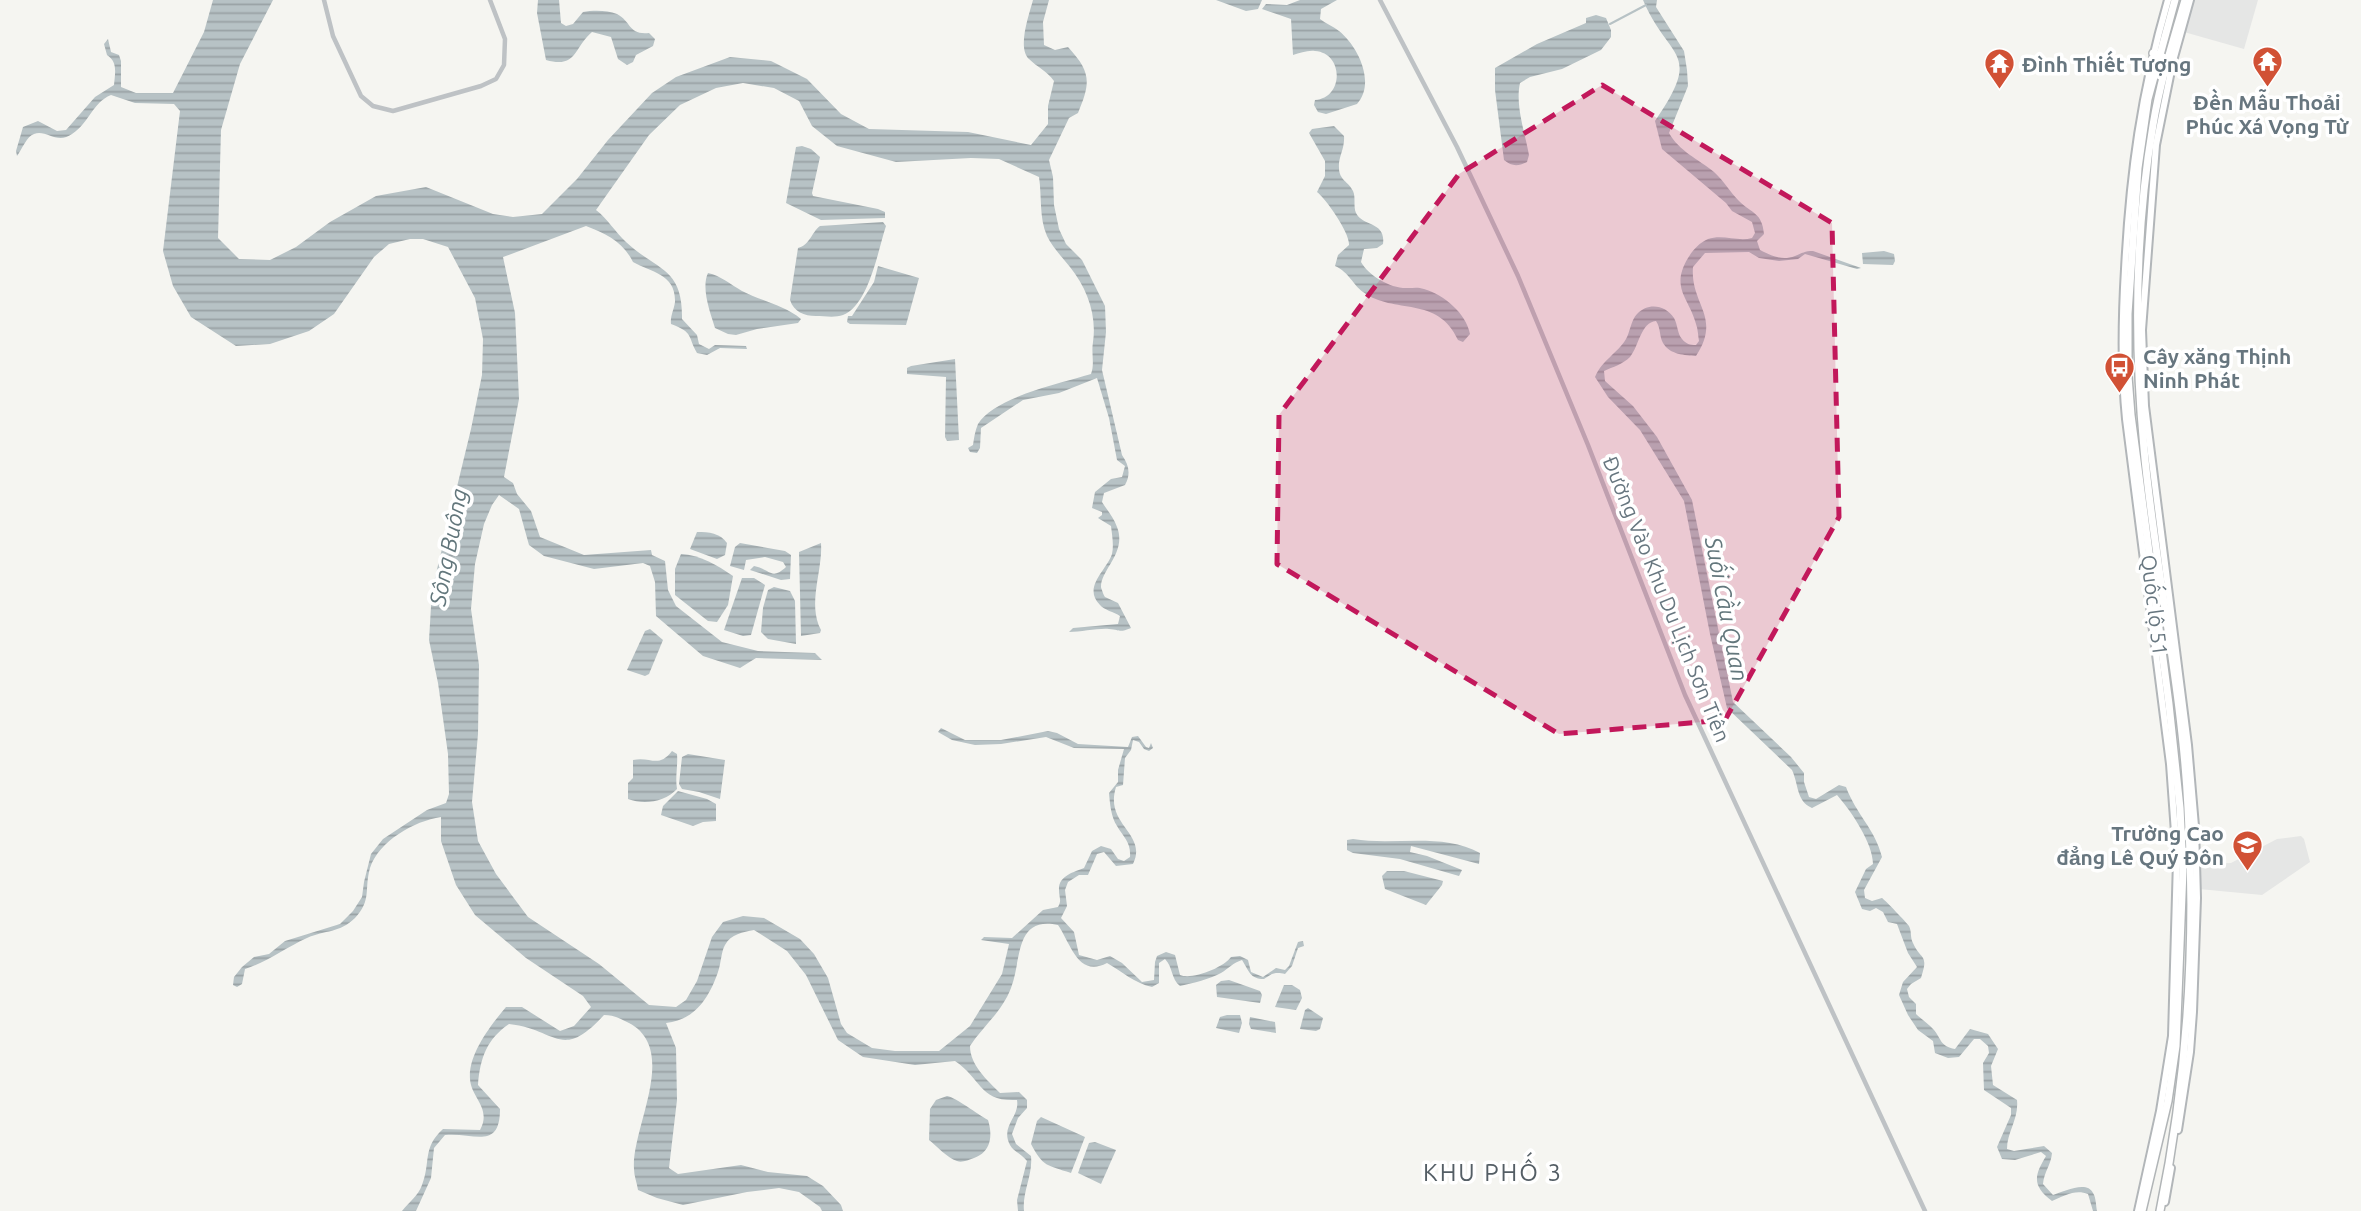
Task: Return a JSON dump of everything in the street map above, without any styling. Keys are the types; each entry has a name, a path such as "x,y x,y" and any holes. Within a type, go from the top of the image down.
{"highway":[{"name":"Quốc lộ 51","path":"2140,1211 2168,1101 2176,1046 2186,890 2180,808 2143,535 2128,376 2126,298 2141,143 2148,99 2156,54 2175,0"},
{"name":"Quốc lộ 51","path":"2162,1211 2184,1049 2188,799 2171,633 2144,452 2137,331 2150,143 2185,0"},
{"path":"2156,54 2171,60"}],"main road":[{"name":"Quốc lộ 51","path":"2156,54 2168,0"},
{"name":"Quốc lộ 51","path":"2171,60 2190,0"}],"street":[{"path":"324,0 333,36 362,96 373,106 393,111 481,86 496,79 504,65 505,39 490,0"},
{"name":"Đường Vào Khu Du Lịch Sơn Tiên","path":"1380,0 1463,159 1518,276 1583,433 1685,695 1925,1211"}],"highlighted area":[{"path":"1602,85 1832,223 1839,517 1725,720 1559,734 1277,564 1279,415 1459,174"}],"shaded area":[{"path":"2193,0 2258,0 2244,49 2184,32"},
{"name":"Trường Cao đẳng Lê Quý Đôn","path":"2301,836 2310,862 2262,895 2199,889 2199,864 2231,863 2277,839"}],"water":[{"name":"Sông Buông","path":"213,0 273,0 240,64 221,130 218,238 239,259 270,260 296,247 330,222 376,196 426,187 493,214 513,217 542,214 577,179 608,140 652,93 676,77 730,57 771,61 807,79 841,114 869,129 968,132 1031,145 1048,124 1048,106 1054,81 1029,59 1024,39 1033,0 1049,0 1043,22 1044,45 1055,50 1068,47 1085,71 1087,85 1078,113 1069,118 1049,160 1059,229 1066,244 1082,260 1105,306 1106,332 1102,370 1122,455 1129,473 1125,485 1104,493 1102,502 1117,527 1119,545 1101,587 1105,597 1118,603 1131,628 1122,631 1105,629 1069,632 1073,628 1118,624 1120,616 1102,607 1094,592 1097,579 1112,554 1113,547 1111,526 1098,518 1102,512 1092,508 1095,492 1111,479 1122,477 1125,466 1117,460 1109,418 1097,378 1059,393 1023,400 981,428 980,448 977,453 970,452 968,448 973,445 978,424 998,406 1030,392 1091,374 1094,332 1092,312 1076,275 1044,229 1039,177 999,159 896,162 837,146 812,126 799,101 774,88 743,83 716,88 680,105 649,135 596,210 637,252 673,279 681,302 682,319 697,335 699,344 709,349 715,345 746,346 747,349 720,348 707,355 697,353 687,332 671,324 675,302 674,293 667,280 633,262 614,240 586,226 503,257 515,313 519,399 504,477 513,483 517,494 531,511 540,537 584,555 651,550 652,555 665,561 668,590 676,606 722,642 758,651 815,653 822,660 756,658 740,668 703,656 656,616 655,582 650,566 643,563 594,569 544,556 529,545 519,509 499,495 484,524 475,564 471,609 479,665 478,734 472,802 478,841 496,874 528,917 599,964 649,1005 676,1007 686,1000 697,981 712,937 723,922 743,916 764,918 800,939 814,954 828,978 841,1024 847,1033 872,1048 939,1051 970,1026 1002,974 1009,944 981,940 984,937 1012,938 1043,910 1058,907 1061,881 1067,875 1084,868 1092,851 1101,846 1111,849 1118,859 1124,861 1130,857 1130,852 1127,840 1113,819 1109,793 1118,782 1118,770 1124,749 1074,748 1046,737 975,745 952,740 938,732 941,728 965,740 1001,740 1048,731 1078,744 1128,747 1132,737 1138,736 1146,747 1149,748 1151,743 1153,748 1149,751 1133,740 1131,750 1125,758 1123,785 1116,787 1114,800 1120,820 1135,844 1133,864 1116,866 1104,852 1097,854 1088,875 1079,875 1068,882 1065,890 1067,906 1061,918 1074,932 1079,955 1097,960 1110,956 1122,963 1142,982 1154,980 1157,956 1166,952 1175,955 1180,975 1192,976 1207,972 1231,957 1240,956 1248,960 1251,972 1263,977 1276,968 1285,970 1298,942 1303,941 1304,946 1298,948 1292,966 1285,974 1274,973 1264,979 1253,976 1242,960 1221,973 1180,986 1165,959 1159,963 1159,983 1152,987 1134,980 1107,963 1089,966 1082,963 1058,925 1044,924 1034,927 1022,943 1007,997 970,1046 976,1066 1000,1093 1019,1092 1027,1100 1027,1108 1018,1118 1012,1134 1016,1144 1031,1156 1024,1211 1018,1211 1017,1200 1027,1161 1010,1145 1007,1132 1016,1112 1017,1100 1005,1100 988,1093 955,1061 915,1065 863,1057 838,1040 806,975 787,951 754,930 738,934 728,941 714,982 700,1006 685,1017 666,1023 676,1048 677,1100 669,1168 678,1174 741,1165 768,1172 807,1176 823,1186 841,1205 843,1211 822,1211 799,1192 779,1188 683,1205 638,1190 634,1172 635,1152 650,1091 651,1051 644,1035 629,1023 604,1015 590,1029 568,1040 509,1024 501,1030 486,1050 478,1085 500,1109 495,1130 483,1137 445,1135 434,1148 431,1178 416,1211 402,1211 420,1189 436,1136 443,1129 480,1130 484,1115 471,1086 470,1069 482,1040 506,1007 522,1007 560,1031 574,1026 591,1007 583,996 526,958 475,915 456,885 441,841 441,817 409,828 381,849 370,868 364,906 349,923 307,938 245,969 242,984 237,987 233,985 234,977 254,957 269,954 285,941 340,924 362,897 371,854 383,839 427,810 446,803 449,794 448,754 429,640 432,590 482,375 483,339 475,298 448,247 423,239 389,244 374,257 334,314 309,331 270,344 236,346 191,317 173,286 163,251 180,111 174,104 135,103 111,95 99,103 72,134 61,138 43,133 31,135 17,156 23,127 38,121 57,131 66,130 95,97 114,85 114,64 107,55 104,44 108,39 111,52 119,55 121,61 121,87 136,93 173,93 204,32"},
{"path":"538,0 559,0 561,23 566,26 573,24 583,12 617,14 637,32 649,33 655,39 653,46 636,55 633,62 627,65 618,59 611,37 592,32 569,59 564,62 546,60 537,13"},
{"path":"1216,0 1262,0 1258,9 1246,11"},
{"path":"1300,0 1337,0 1321,9 1320,19 1337,29 1358,55 1365,76 1365,86 1357,104 1326,114 1318,112 1314,105 1315,100 1331,92 1337,76 1331,59 1315,51 1293,55 1291,19 1262,9 1266,4 1287,5"},
{"name":"Suối Cầu Quan","path":"1643,0 1657,0 1656,7 1684,51 1688,86 1669,133 1678,145 1714,172 1739,201 1759,217 1764,234 1757,241 1760,250 1781,258 1813,251 1861,268 1805,254 1798,259 1779,261 1759,258 1749,252 1705,253 1693,267 1693,280 1706,320 1703,342 1696,356 1678,354 1666,347 1656,321 1651,322 1630,357 1604,371 1605,381 1633,406 1657,437 1692,500 1733,702 1791,757 1804,773 1809,797 1816,799 1839,785 1846,787 1875,838 1882,857 1864,890 1865,898 1872,901 1882,898 1909,926 1912,941 1924,961 1921,978 1907,989 1909,997 1916,1004 1916,1014 1950,1048 1955,1049 1970,1029 1988,1034 1998,1049 1991,1066 1993,1085 2017,1100 2007,1149 2014,1151 2044,1146 2052,1153 2043,1184 2053,1195 2080,1187 2090,1189 2095,1197 2097,1211 2093,1211 2088,1194 2074,1193 2052,1201 2046,1196 2037,1180 2046,1156 2041,1152 2015,1160 2002,1159 1997,1147 2011,1115 2011,1108 1984,1090 1983,1063 1989,1053 1988,1046 1980,1039 1974,1039 1959,1057 1948,1058 1935,1053 1933,1041 1918,1030 1908,1015 1899,995 1903,982 1917,967 1908,953 1897,924 1888,922 1883,912 1876,908 1870,911 1862,909 1855,892 1866,869 1873,864 1865,837 1855,818 1837,795 1812,808 1807,805 1800,797 1792,770 1727,708 1684,501 1640,430 1608,397 1595,377 1626,339 1635,317 1646,308 1666,310 1674,318 1682,339 1688,344 1696,345 1699,341 1697,326 1681,285 1683,268 1688,258 1696,247 1708,239 1747,239 1752,238 1755,233 1752,222 1732,211 1662,149 1655,121 1670,98 1680,68 1677,57"},
{"path":"1596,15 1606,18 1611,30 1611,37 1601,50 1562,69 1530,77 1520,83 1520,110 1529,155 1527,162 1521,164 1513,165 1507,162 1504,160 1495,90 1495,68 1537,44 1586,23 1586,18"},
{"path":"1334,126 1344,136 1339,172 1353,191 1356,213 1364,221 1378,228 1383,237 1383,244 1377,248 1364,249 1361,262 1381,281 1401,288 1422,288 1446,300 1459,312 1468,326 1470,334 1463,342 1458,340 1439,317 1427,311 1375,299 1363,292 1335,266 1338,255 1349,245 1337,217 1317,192 1325,176 1325,161 1309,133 1312,129"},
{"path":"796,147 811,149 820,157 813,196 878,209 885,212 885,218 821,220 786,203"},
{"path":"883,222 886,226 871,276 860,300 852,309 843,315 830,317 807,315 794,308 790,300 798,248 805,244 820,226"},
{"path":"1884,251 1894,254 1893,265 1863,264 1862,253"},
{"path":"878,266 919,278 906,325 847,322 848,316 852,316 874,282"},
{"path":"708,273 801,319 798,323 736,335 715,328 706,293"},
{"path":"955,359 959,440 947,441 946,377 907,374 907,368"},
{"path":"697,532 721,537 727,543 725,555 717,559 690,549"},
{"path":"740,543 785,551 791,555 790,579 781,580 750,570 754,566 774,574 786,567 783,562 765,557 746,560 744,570 730,566 735,547"},
{"path":"821,543 815,609 821,630 820,633 801,636 799,552"},
{"path":"681,554 708,561 733,576 728,605 717,622 708,621 675,595 675,569"},
{"path":"742,578 754,578 765,585 751,635 743,636 724,630"},
{"path":"774,587 790,591 795,601 796,644 768,639 761,632 768,590"},
{"path":"650,629 663,640 649,674 645,676 627,670 645,631"},
{"path":"672,751 677,754 677,789 667,797 654,801 628,799 628,783 633,778 633,760 658,761"},
{"path":"688,754 725,760 720,799 682,789 679,784 682,757"},
{"path":"678,791 716,804 716,821 693,826 661,815 663,806"},
{"path":"1347,840 1450,843 1480,853 1479,864 1411,846 1410,852 1462,870 1459,876 1400,859 1353,853 1347,850"},
{"path":"1387,871 1404,871 1443,881 1426,905 1385,889 1382,876"},
{"path":"1229,980 1260,991 1260,1003 1217,997 1216,985"},
{"path":"1284,985 1292,985 1300,990 1302,998 1296,1010 1275,1007"},
{"path":"1308,1008 1323,1018 1320,1029 1316,1031 1300,1029"},
{"path":"1240,1015 1242,1023 1239,1033 1216,1028 1220,1017"},
{"path":"1250,1017 1275,1022 1276,1033 1251,1029"},
{"path":"947,1096 988,1120 989,1143 980,1155 957,1161 929,1140 930,1109 936,1100"},
{"path":"1041,1117 1085,1137 1071,1173 1046,1164 1031,1144 1037,1121"},
{"path":"1095,1142 1116,1150 1101,1184 1078,1173 1089,1143"}],"waterway":[{"path":"1610,24 1646,5"}],"place":[{"name":"Đền Mẫu Thoải Phúc Xá Vọng Từ","path":"2267,89"},
{"name":"Đình Thiết Tượng","path":"1999,91"},
{"name":"Cây xăng Thịnh Ninh Phát","path":"2120,395"},
{"name":"Trường Cao đẳng Lê Quý Đôn","path":"2247,872"}],"district":[{"name":"KHU PHỐ 3","path":"1493,1172"}]}
